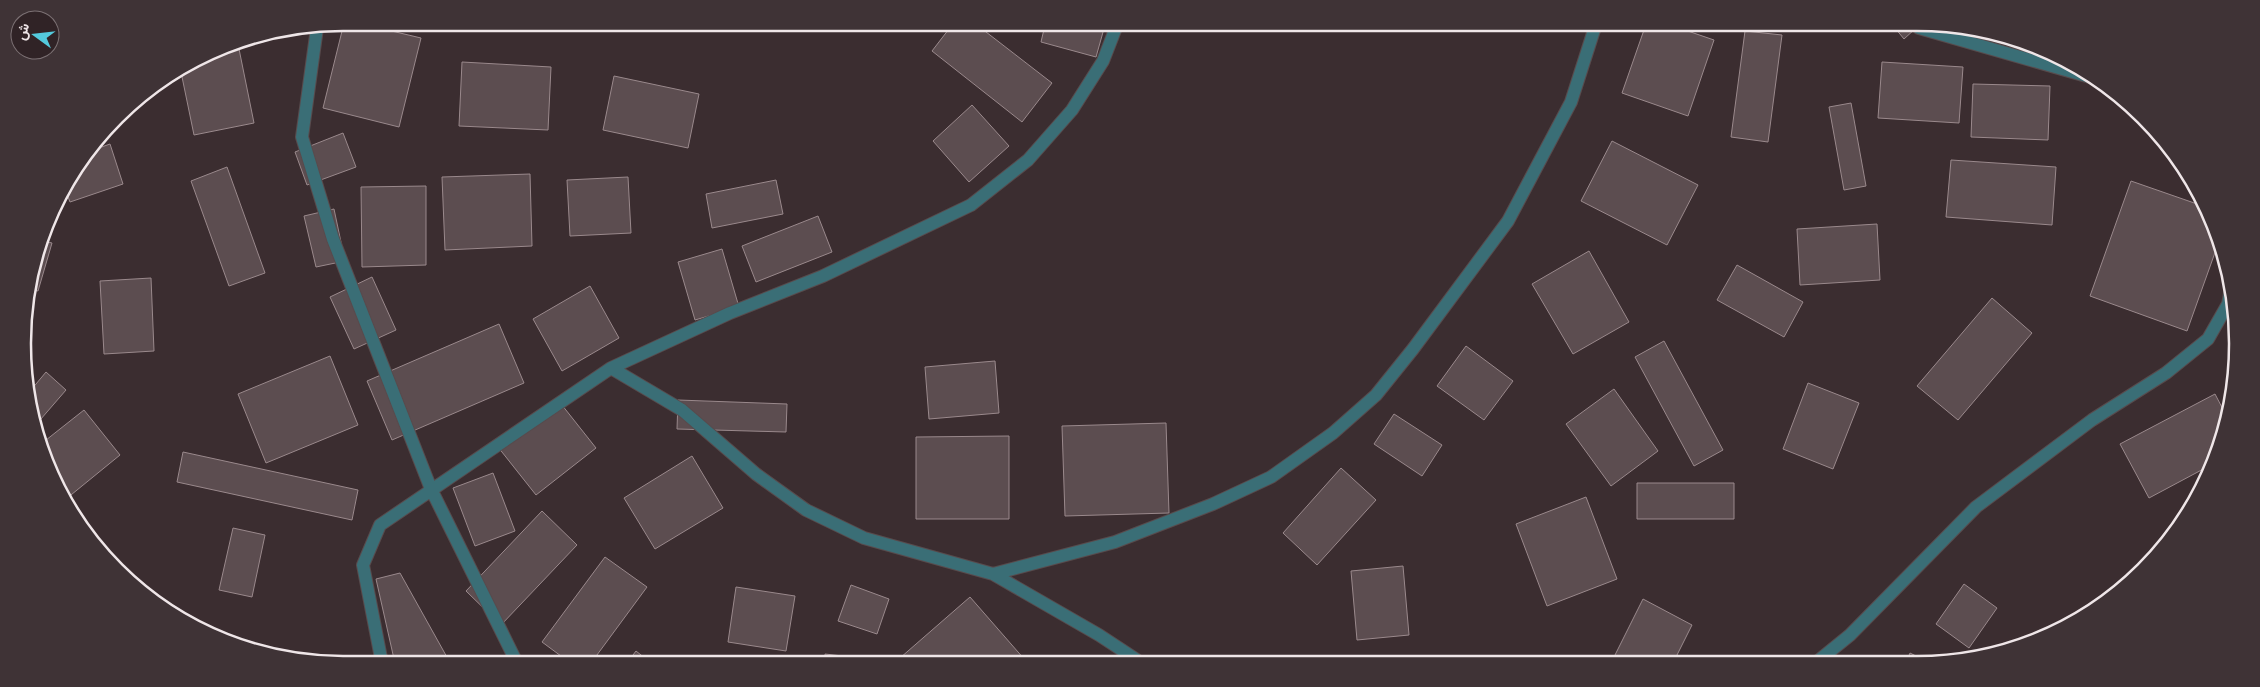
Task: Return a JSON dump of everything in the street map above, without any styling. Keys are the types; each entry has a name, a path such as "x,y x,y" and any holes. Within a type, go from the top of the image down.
{"street":[{"path":"381,656 363,565 380,525 611,368 730,313 824,276 971,205 1028,160 1072,110 1103,61 1116,31"},
{"path":"993,574 1115,542 1213,504 1271,477 1332,433 1376,395 1413,349 1508,221 1571,102 1594,31"},
{"path":"1932,32 2070,71"},
{"path":"316,33 302,137 333,239 431,489 514,656"},
{"path":"1825,656 1850,635 1925,556 1976,507 2092,420 2166,373 2208,339 2226,307"},
{"path":"611,368 682,410 756,474 806,510 864,538 993,574 1099,635 1131,656"}],"building":[{"path":"342,31 392,31 421,38 399,127 323,108"},
{"path":"947,31 985,31 1052,83 1022,122 932,51"},
{"path":"1044,31 1103,31 1096,57 1041,42"},
{"path":"1644,31 1688,31 1714,40 1688,116 1622,93"},
{"path":"1745,31 1782,35 1768,142 1731,137"},
{"path":"1897,31 1913,31 1904,39"},
{"path":"239,49 254,123 194,135 182,76 205,63"},
{"path":"462,62 551,67 548,130 459,126"},
{"path":"1882,62 1963,67 1959,123 1878,118"},
{"path":"614,76 699,94 688,148 603,130"},
{"path":"1973,84 2050,86 2048,140 1971,137"},
{"path":"1851,103 1866,186 1844,190 1829,107"},
{"path":"972,105 1009,146 969,182 933,141"},
{"path":"343,133 356,167 307,185 295,152"},
{"path":"1612,141 1698,185 1667,245 1581,201"},
{"path":"110,144 123,184 70,202 68,196 73,187 101,147"},
{"path":"1951,160 2056,167 2052,225 1946,217"},
{"path":"227,167 265,273 229,286 191,181"},
{"path":"530,174 532,246 445,250 442,177"},
{"path":"628,177 631,233 570,236 567,180"},
{"path":"776,180 783,214 712,228 706,194"},
{"path":"2131,181 2196,204 2215,253 2187,331 2090,296"},
{"path":"426,186 426,265 362,267 361,187"},
{"path":"334,209 345,261 316,267 304,216"},
{"path":"818,216 832,252 756,282 742,246"},
{"path":"1877,224 1880,280 1800,285 1797,229"},
{"path":"48,242 52,243 38,291 36,291 42,263"},
{"path":"722,249 739,307 695,320 678,262"},
{"path":"1589,251 1629,322 1573,354 1532,284"},
{"path":"1737,265 1803,302 1784,337 1717,300"},
{"path":"372,277 396,330 354,349 330,297"},
{"path":"151,278 154,351 104,354 100,281"},
{"path":"590,286 619,338 562,371 533,319"},
{"path":"1992,298 2032,333 1958,420 1917,386"},
{"path":"499,324 524,383 392,440 367,381"},
{"path":"1664,341 1723,450 1694,466 1635,357"},
{"path":"1466,346 1513,381 1484,420 1437,386"},
{"path":"330,356 358,425 266,463 238,394"},
{"path":"995,361 999,413 929,419 925,367"},
{"path":"46,372 66,390 41,419 37,404 34,386"},
{"path":"1808,383 1859,403 1833,469 1783,449"},
{"path":"1614,389 1658,451 1611,486 1566,424"},
{"path":"2215,394 2222,408 2202,470 2149,498 2120,444"},
{"path":"558,400 596,448 536,495 498,447"},
{"path":"678,400 787,404 786,432 677,429"},
{"path":"84,410 120,455 70,495 63,482 47,440"},
{"path":"1394,414 1442,445 1422,476 1374,444"},
{"path":"1166,423 1169,513 1065,516 1062,426"},
{"path":"1009,436 1009,519 916,519 916,437"},
{"path":"183,452 358,490 352,520 177,482"},
{"path":"692,456 723,508 655,549 624,498"},
{"path":"1341,468 1376,500 1317,565 1283,533"},
{"path":"493,473 515,531 475,546 453,488"},
{"path":"1637,483 1734,483 1734,519 1637,519"},
{"path":"1586,497 1617,579 1547,606 1516,524"},
{"path":"542,511 577,545 501,625 466,591"},
{"path":"233,528 265,535 252,597 219,590"},
{"path":"605,557 647,587 596,656 561,656 542,642"},
{"path":"1403,566 1409,635 1357,640 1351,571"},
{"path":"400,573 446,656 393,656 376,579"},
{"path":"1964,584 1997,608 1969,648 1936,624"},
{"path":"851,585 889,599 877,634 838,621"},
{"path":"736,587 795,596 786,651 728,642"},
{"path":"970,597 1022,656 902,656"},
{"path":"1643,599 1692,625 1676,656 1614,656"},
{"path":"636,651 642,656 632,656"},
{"path":"825,654 843,656 825,656"}]}
